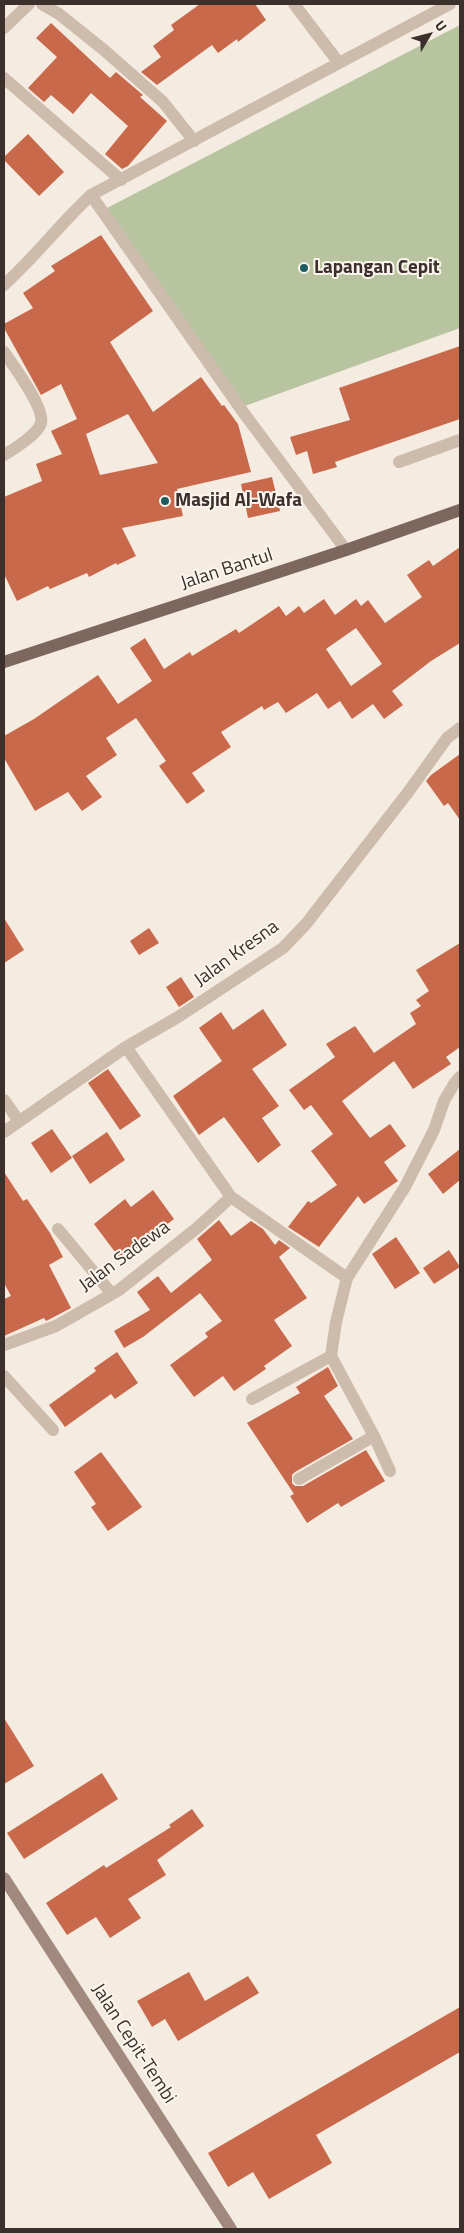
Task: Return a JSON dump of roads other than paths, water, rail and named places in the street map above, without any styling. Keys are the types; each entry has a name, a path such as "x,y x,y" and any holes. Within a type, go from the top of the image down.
{"main road":[{"name":"Jalan Bantul","path":"4,662 346,550 460,510"},
{"name":"Jalan Cepit-Tembi","path":"4,1878 231,2229"}],"street":[{"path":"4,28 29,4"},
{"path":"42,4 59,14 104,50 163,102 194,141"},
{"path":"294,4 339,63"},
{"path":"4,285 25,266 72,213 91,195 450,4"},
{"path":"4,78 121,180"},
{"path":"91,195 243,412 346,550"},
{"path":"4,352 30,390 42,416 41,424 32,434 4,455"},
{"path":"399,462 460,440"},
{"name":"Jalan Kresna","path":"4,1132 126,1047 178,1017 283,948 306,924 409,791 447,738 460,728"},
{"path":"126,1047 231,1197 346,1278"},
{"path":"390,1471 332,1356 336,1322 346,1278 405,1187 434,1130 444,1101 460,1077"},
{"path":"4,1100 19,1122"},
{"name":"Jalan Sadewa","path":"4,1345 56,1326 112,1294 197,1228 231,1197"},
{"path":"58,1228 112,1294"},
{"path":"252,1399 332,1356"},
{"path":"4,1376 54,1430"},
{"path":"300,1479 374,1436"}],"place":[{"name":"Lapangan Cepit","path":"304,268"},
{"name":"Masjid Al-Wafa","path":"165,501"}]}
